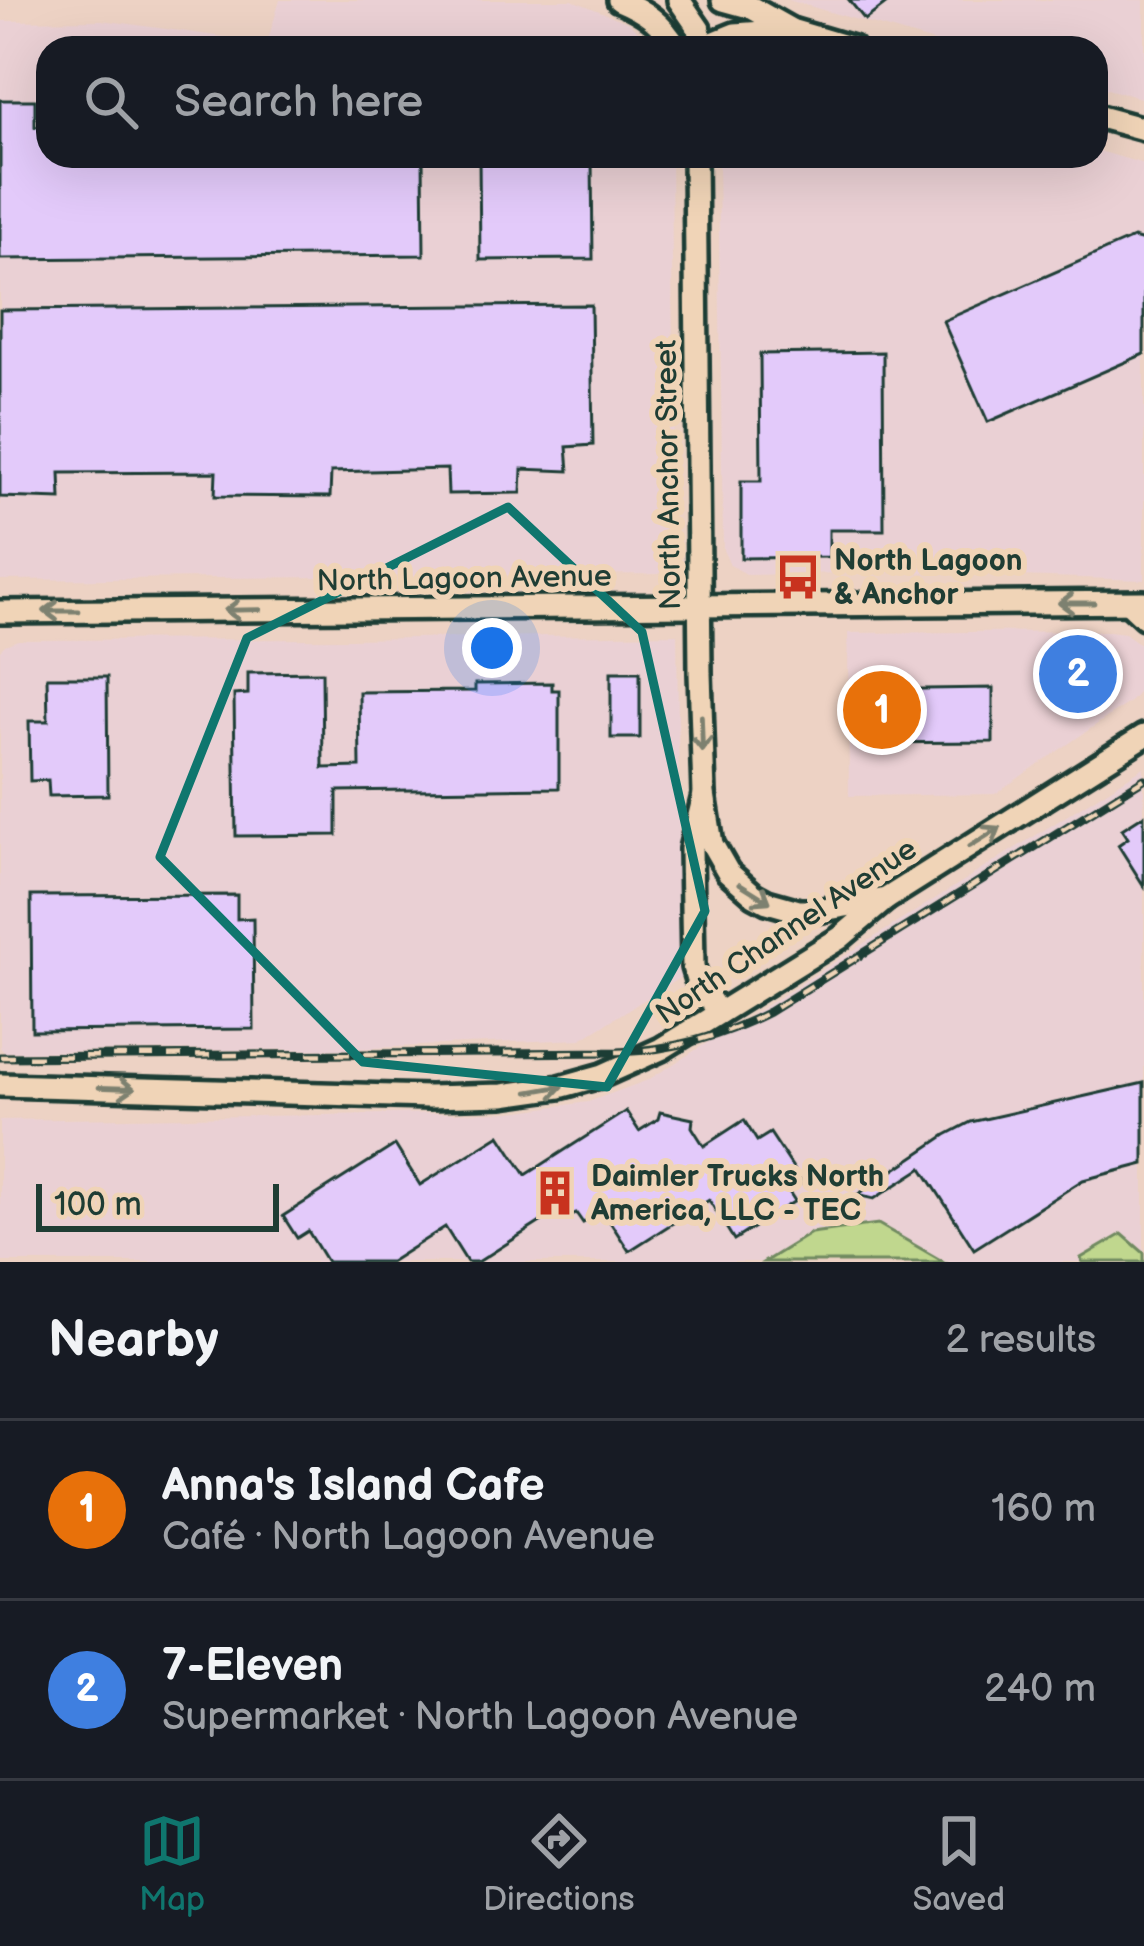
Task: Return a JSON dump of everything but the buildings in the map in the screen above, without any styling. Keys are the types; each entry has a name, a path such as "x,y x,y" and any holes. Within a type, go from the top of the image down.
{"street":[{"path":"619,0 645,11 669,36"},
{"path":"679,0 701,36"},
{"path":"723,0 811,36"},
{"path":"730,36 791,30"},
{"path":"1108,119 1144,129"},
{"name":"North Anchor Street","path":"695,168 699,606 709,830 728,872 754,895 783,908 817,911 886,898"},
{"name":"North Lagoon Avenue","path":"0,612 1139,607"},
{"path":"1138,740 1144,720"},
{"name":"North Channel Avenue","path":"0,1085 429,1097 503,1095 560,1087 627,1066 661,1049 840,938 886,898 1138,740"},
{"name":"North Anchor Street","path":"704,794 691,849 693,967 719,1013"}],"highlighted area":[{"path":"508,507 642,632 705,911 607,1087 363,1062 160,857 247,638"}],"shaded area":[{"path":"280,0 572,0 629,23 644,36 269,36"},
{"path":"788,0 1144,0 1144,99 1108,89 1108,36 913,36"},
{"path":"101,20 216,36 36,36 36,168 671,168 675,558 659,574 0,580 0,21"},
{"path":"1108,154 1144,164 1144,580 895,572 748,575 730,565 723,550 718,168 1108,168"},
{"path":"848,633 1125,633 1144,647 1144,686 1131,701 995,794 849,796"},
{"path":"677,634 681,977 581,1039 350,1049 4,1052 0,1047 0,650 5,645 18,640"},
{"path":"1144,767 1144,1253 1122,1234 1081,1258 1082,1262 945,1262 878,1224 811,1232 764,1262 0,1262 0,1120 512,1112 588,1102 648,1080"}],"green space":[{"path":"878,1224 944,1262 764,1262 811,1233"},
{"path":"1122,1234 1144,1253 1144,1262 1082,1262 1081,1258"}],"railway":[{"path":"0,1057 618,1052 696,1041 769,1012 1144,779"}],"place":[{"name":"North Lagoon & Anchor","path":"798,577"},
{"name":"7-Eleven","path":"1078,674"},
{"name":"Anna's Island Cafe","path":"882,710"},
{"name":"Daimler Trucks North America, LLC - TEC","path":"555,1193"}]}
